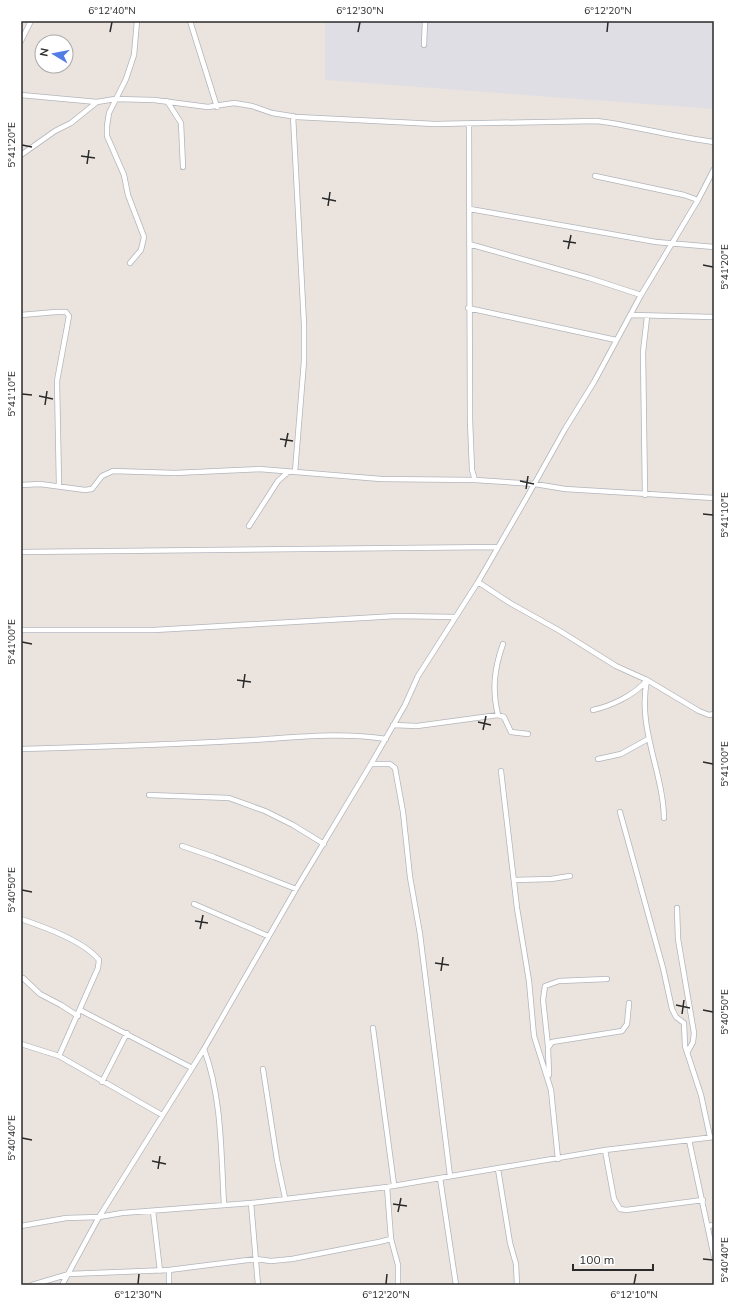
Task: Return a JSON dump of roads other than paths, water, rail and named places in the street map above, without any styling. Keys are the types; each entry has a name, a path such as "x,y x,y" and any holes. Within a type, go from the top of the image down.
{"street":[{"path":"21,41 31,21"},
{"path":"130,263 141,250 144,237 128,195 124,175 107,136 109,113 126,79 134,55 137,21"},
{"path":"190,21 217,107"},
{"path":"424,45 425,21"},
{"path":"21,95 97,102 115,99 167,101 208,107 217,107 234,103 247,104 272,113 292,116 435,124 597,121 621,124 714,142"},
{"path":"167,101 181,123 183,167"},
{"path":"21,155 55,131 71,123 97,102"},
{"path":"292,116 304,324 304,362 295,472"},
{"path":"468,124 470,209 468,308 470,427 472,470 475,480"},
{"path":"62,1285 99,1217 192,1068 268,936 386,739 418,676 478,582 594,382 641,295 698,200 714,169"},
{"path":"595,176 684,194 698,200"},
{"path":"470,209 648,241 714,247"},
{"path":"469,244 641,295"},
{"path":"468,308 616,340"},
{"path":"21,315 66,312 69,316 58,381 59,486"},
{"path":"631,315 714,317"},
{"path":"644,494 643,352 647,316"},
{"path":"21,485 40,484 86,490 92,488 102,476 113,471 175,473 259,469 381,479 475,480 535,484 565,490 714,498"},
{"path":"249,526 278,481 288,472"},
{"path":"21,552 498,547"},
{"path":"478,582 510,604 560,631 616,666 646,680 699,711 709,715 714,714"},
{"path":"21,630 154,630 397,616 455,617"},
{"path":"498,715 494,702 494,679 495,666 503,644"},
{"path":"593,710 604,707 630,694 640,688 646,680"},
{"path":"646,680 643,706 648,738 662,796 664,818"},
{"path":"393,726 417,726 498,715 504,717 511,732 528,734"},
{"path":"21,749 233,742 335,736 366,736 386,739"},
{"path":"598,759 621,754 648,738"},
{"path":"371,764 390,764 395,768 403,812 410,877 420,934 450,1176"},
{"path":"501,771 514,880 529,981 534,1036 549,1079"},
{"path":"149,795 229,798 265,811 293,825 324,844"},
{"path":"21,1226 66,1218 99,1217 122,1213 224,1205 387,1187 605,1150 712,1137 701,1095 687,1053 684,1040 684,1023 676,1017 672,1009 620,812"},
{"path":"182,846 296,889"},
{"path":"514,880 551,879 570,876"},
{"path":"194,904 268,936"},
{"path":"677,908 678,939 694,1033 694,1042 687,1053"},
{"path":"21,919 68,939 89,950 99,960 98,968 59,1056"},
{"path":"23,978 40,994 78,1016"},
{"path":"558,1159 549,1079 548,1048 543,1000 545,986 559,981 607,979"},
{"path":"548,1048 552,1042 562,1039 622,1031 627,1024 629,1003"},
{"path":"80,1010 192,1068"},
{"path":"373,1028 394,1186"},
{"path":"102,1082 127,1033"},
{"path":"21,1044 59,1056 162,1115"},
{"path":"204,1048 211,1067 218,1114 224,1205"},
{"path":"263,1069 276,1160 285,1198"},
{"path":"689,1140 714,1257"},
{"path":"605,1150 614,1199 620,1209 626,1210 703,1200"},
{"path":"498,1169 510,1243 516,1264 517,1285"},
{"path":"440,1178 456,1285"},
{"path":"387,1187 391,1239 398,1265 398,1285"},
{"path":"251,1202 258,1285"},
{"path":"153,1211 160,1271"},
{"path":"708,1226 714,1224"},
{"path":"32,1285 69,1274 160,1271 256,1259 271,1261 300,1258 337,1252 391,1239"},
{"path":"169,1270 169,1285"}]}
